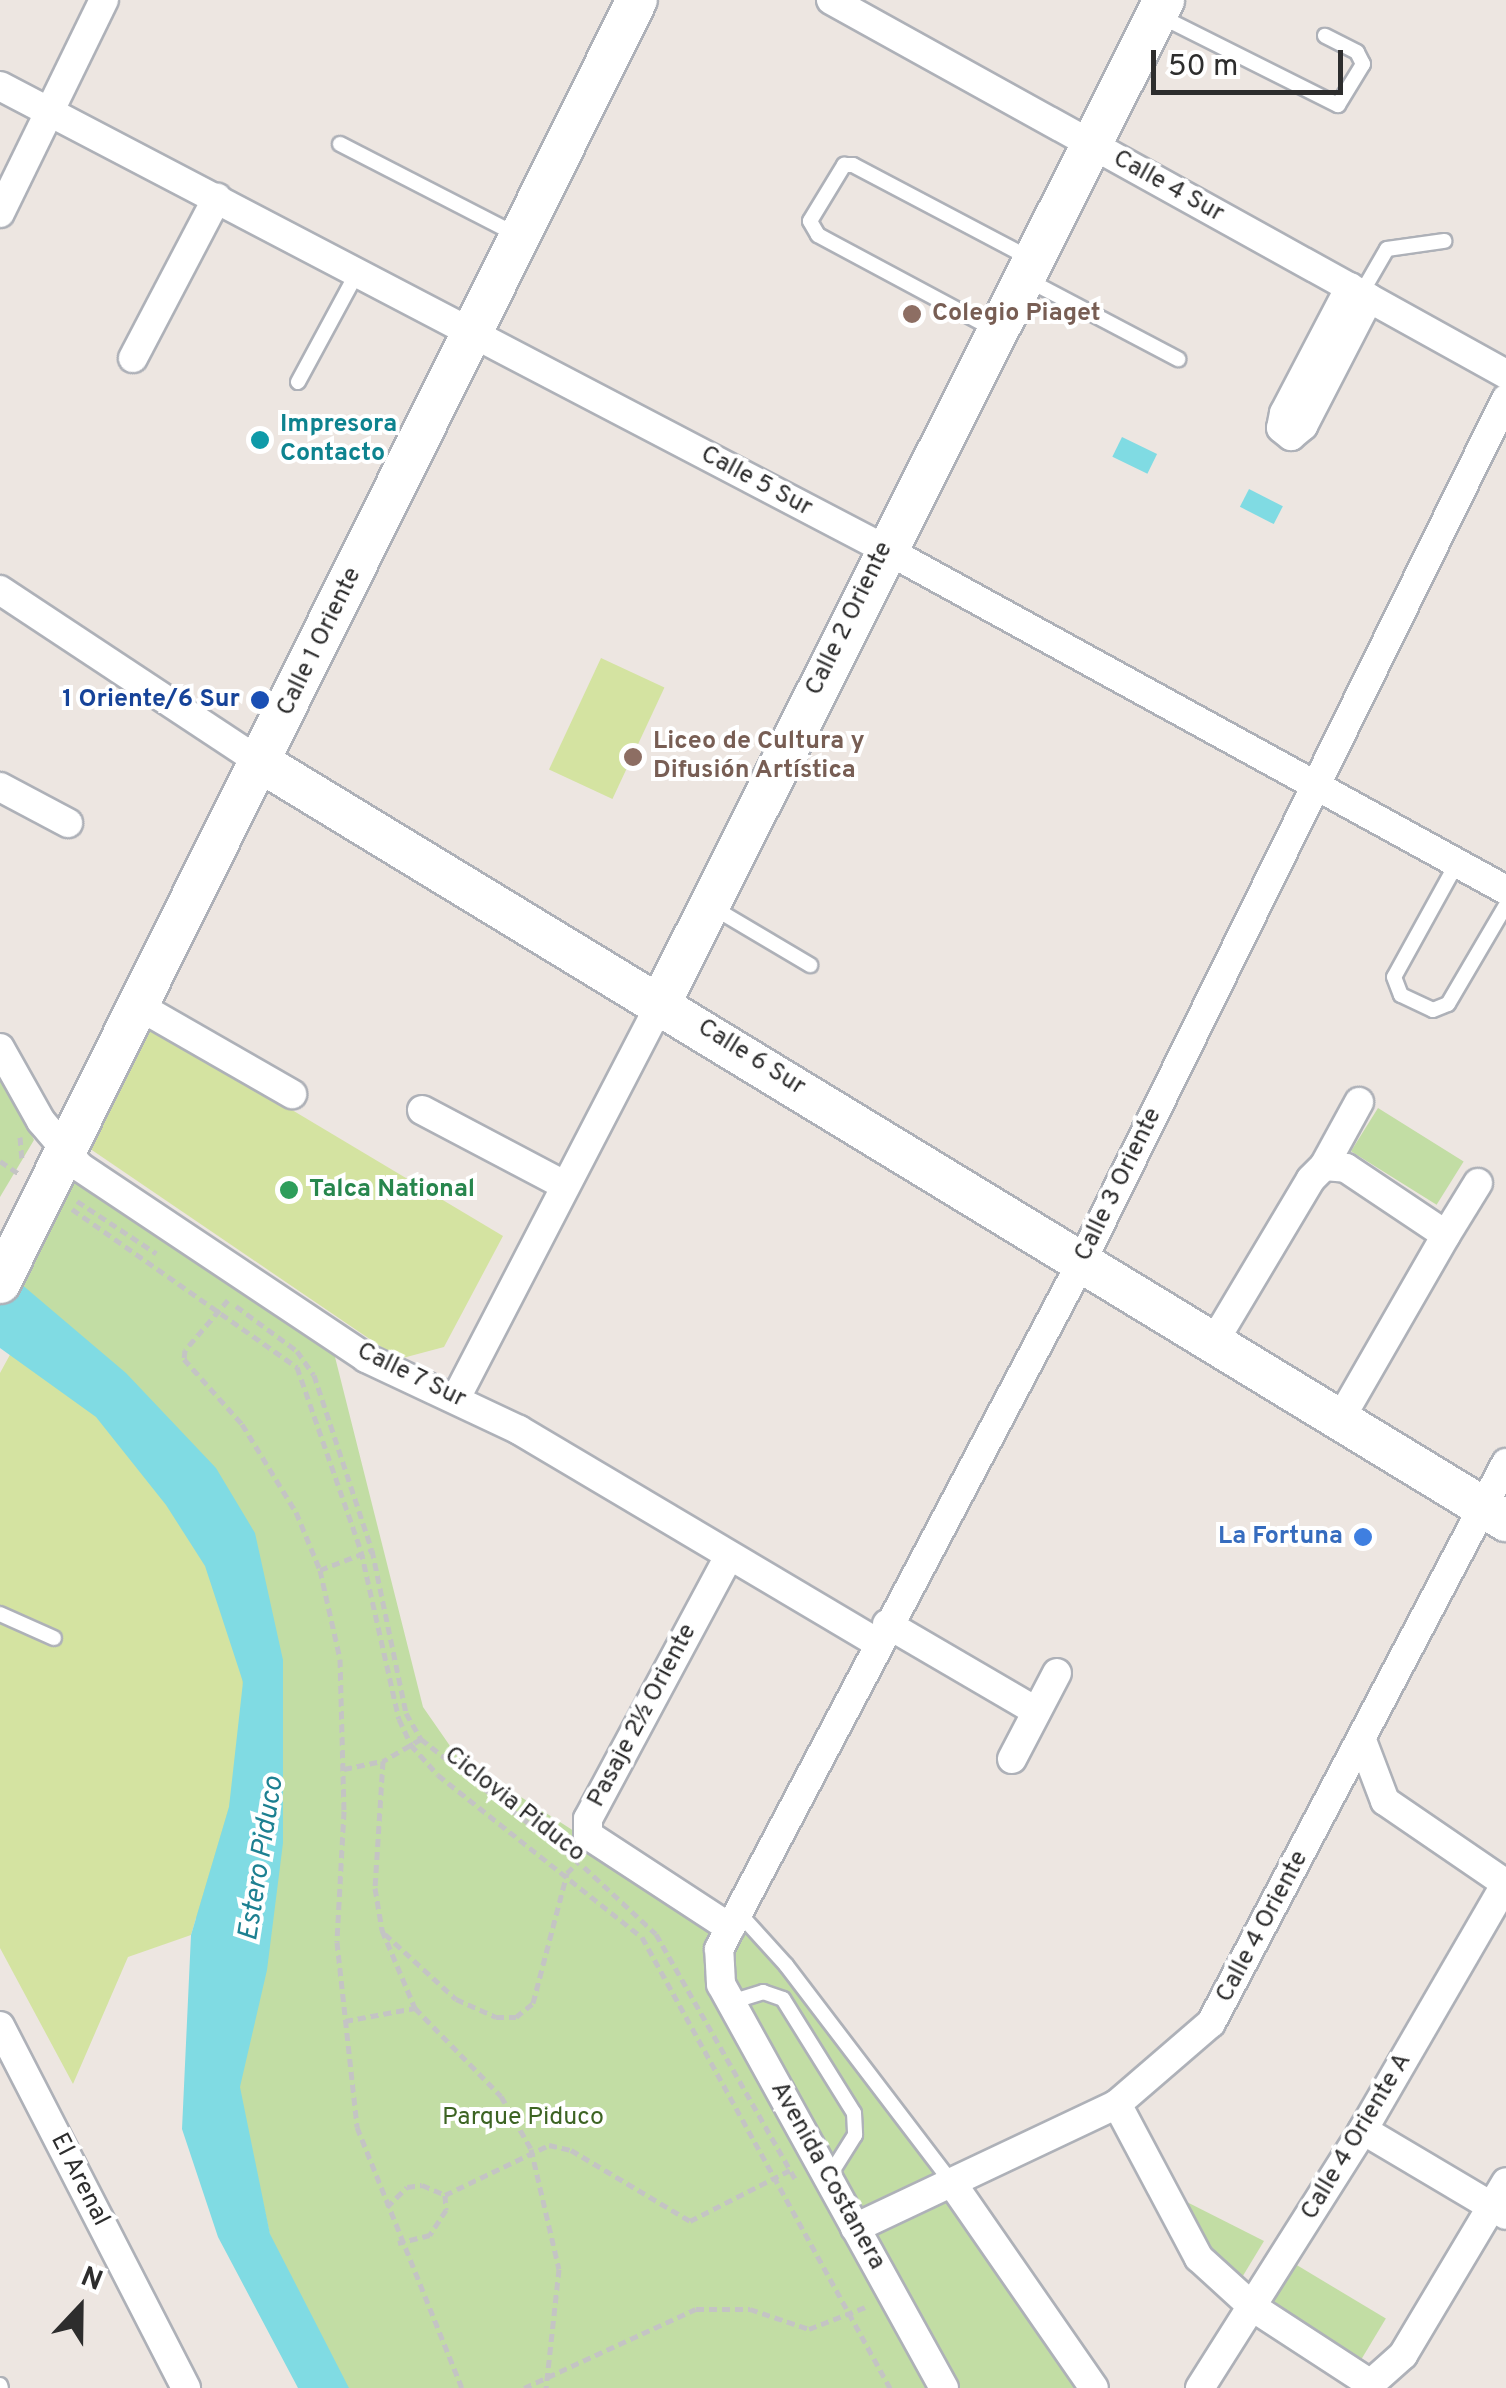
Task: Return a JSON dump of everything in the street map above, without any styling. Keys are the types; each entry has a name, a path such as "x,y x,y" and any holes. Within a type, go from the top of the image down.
{"street":[{"path":"0,212 104,0"},
{"name":"Calle 1 Oriente","path":"0,1282 42,1176 137,1005 260,762 637,0"},
{"name":"Calle 4 Sur","path":"831,0 1506,374"},
{"name":"Calle 2 Oriente","path":"456,1398 660,1002 884,549 1160,7"},
{"name":"Calle 5 Sur","path":"0,86 884,549 1506,890"},
{"path":"133,358 217,198"},
{"name":"Calle 3 Oriente","path":"715,1962 882,1633 1080,1265 1506,399"},
{"name":"Calle 6 Sur","path":"0,590 260,762 660,1002 1080,1265 1494,1514"},
{"path":"0,787 68,824"},
{"path":"137,1005 292,1094"},
{"name":"Calle 7 Sur","path":"0,1048 42,1176 366,1358 456,1398 729,1556 1036,1711"},
{"path":"1212,1345 1324,1166 1359,1102"},
{"path":"422,1110 564,1185"},
{"path":"1324,1166 1346,1168 1446,1235"},
{"path":"1338,1420 1478,1183"},
{"name":"Calle 4 Oriente","path":"855,2228 1117,2104 1212,2023 1363,1743 1494,1514 1506,1463"},
{"name":"Pasaje 2½ Oriente","path":"729,1556 588,1819 588,1835 734,1920"},
{"path":"1012,1759 1057,1673"},
{"path":"1363,1743 1385,1800 1506,1884"},
{"name":"Calle 4 Oriente A","path":"1200,2388 1254,2308 1506,1884"},
{"name":"Avenida Costanera","path":"715,1962 731,2002 944,2388"},
{"name":"El Arenal","path":"0,2026 186,2388"},
{"path":"1117,2104 1199,2258 1254,2308 1367,2386 1403,2354 1501,2201 1362,2130"},
{"path":"952,2184 1094,2388"}],"lane":[{"path":"1160,7 1338,105 1363,64 1356,52 1326,36"},
{"path":"340,144 520,237"},
{"path":"996,330 818,235 810,221 844,166 853,165 1178,359"},
{"path":"1360,293 1387,249 1444,240"},
{"path":"298,382 358,273"},
{"path":"1457,862 1394,977 1402,995 1433,1010 1448,1004 1506,905"},
{"path":"708,905 810,964"},
{"path":"0,1614 54,1638"},
{"path":"734,1920 786,1965 952,2184"},
{"path":"731,2002 763,1992 783,1999 854,2113 855,2135 828,2178"}],"path":[{"path":"18,1126 42,1176"},
{"path":"0,1161 42,1176 165,1258"},
{"name":"Ciclovia Piduco","path":"42,1176 297,1367 361,1551 410,1745 438,1775 568,1873 642,1937 890,2388"},
{"path":"212,1290 298,1351 314,1375 372,1550 406,1713 420,1739 578,1862 656,1934 799,2185"},
{"path":"228,1300 184,1359 242,1424 296,1512 320,1570 340,1659 344,1769 338,1942 358,2127 398,2243 462,2388"},
{"path":"320,1570 361,1551 372,1550"},
{"path":"344,1769 383,1760 420,1739"},
{"path":"383,1760 375,1888 382,1930 416,2008 502,2096 531,2149 559,2269 546,2388"},
{"path":"382,1930 456,1999 496,2017 516,2017 534,2003 568,1873 578,1862"},
{"path":"345,2021 416,2008"},
{"path":"445,2194 531,2149 571,2150 690,2222 790,2170"},
{"path":"386,2208 408,2187 422,2184 445,2194"},
{"path":"398,2243 430,2235 446,2210 445,2194"},
{"path":"860,2291 877,2321"},
{"path":"524,2388 696,2309 750,2310 809,2329 868,2306"}],"green space":[{"path":"601,658 664,688 612,799 549,769"},
{"name":"Talca National","path":"148,1024 503,1236 444,1347 399,1359 83,1144"},
{"path":"0,1069 34,1140 0,1197"},
{"path":"1378,1108 1464,1162 1437,1205 1351,1151"},
{"name":"Parque Piduco","path":"66,1172 333,1349 423,1707 457,1756 727,1929 751,1934 786,1965 952,2183 1085,2388 303,2388 214,1976 19,1351 13,1269"},
{"path":"12,1351 96,1399 204,1539 237,1644 246,1708 229,1807 191,1935 128,1957 73,2084 0,1948 0,1373"},
{"path":"1173,2195 1264,2241 1238,2284 1195,2245"},
{"path":"1295,2264 1386,2319 1357,2367 1266,2312"}],"water":[{"path":"1122,437 1157,454 1147,474 1112,457"},
{"path":"1249,489 1283,506 1274,524 1240,507"},
{"name":"Estero Piduco","path":"0,1266 126,1373 216,1468 255,1533 283,1660 283,1843 267,1970 240,2087 270,2234 349,2388 298,2388 218,2237 182,2129 191,1935 229,1807 243,1682 205,1566 166,1505 96,1417 0,1348"}],"place":[{"name":"Colegio Piaget","path":"912,314"},
{"name":"Impresora Contacto","path":"260,440"},
{"name":"1 Oriente/6 Sur","path":"260,700"},
{"name":"Liceo de Cultura y Difusión Artística","path":"633,757"},
{"name":"Talca National","path":"289,1190"},
{"name":"La Fortuna","path":"1363,1537"}]}
